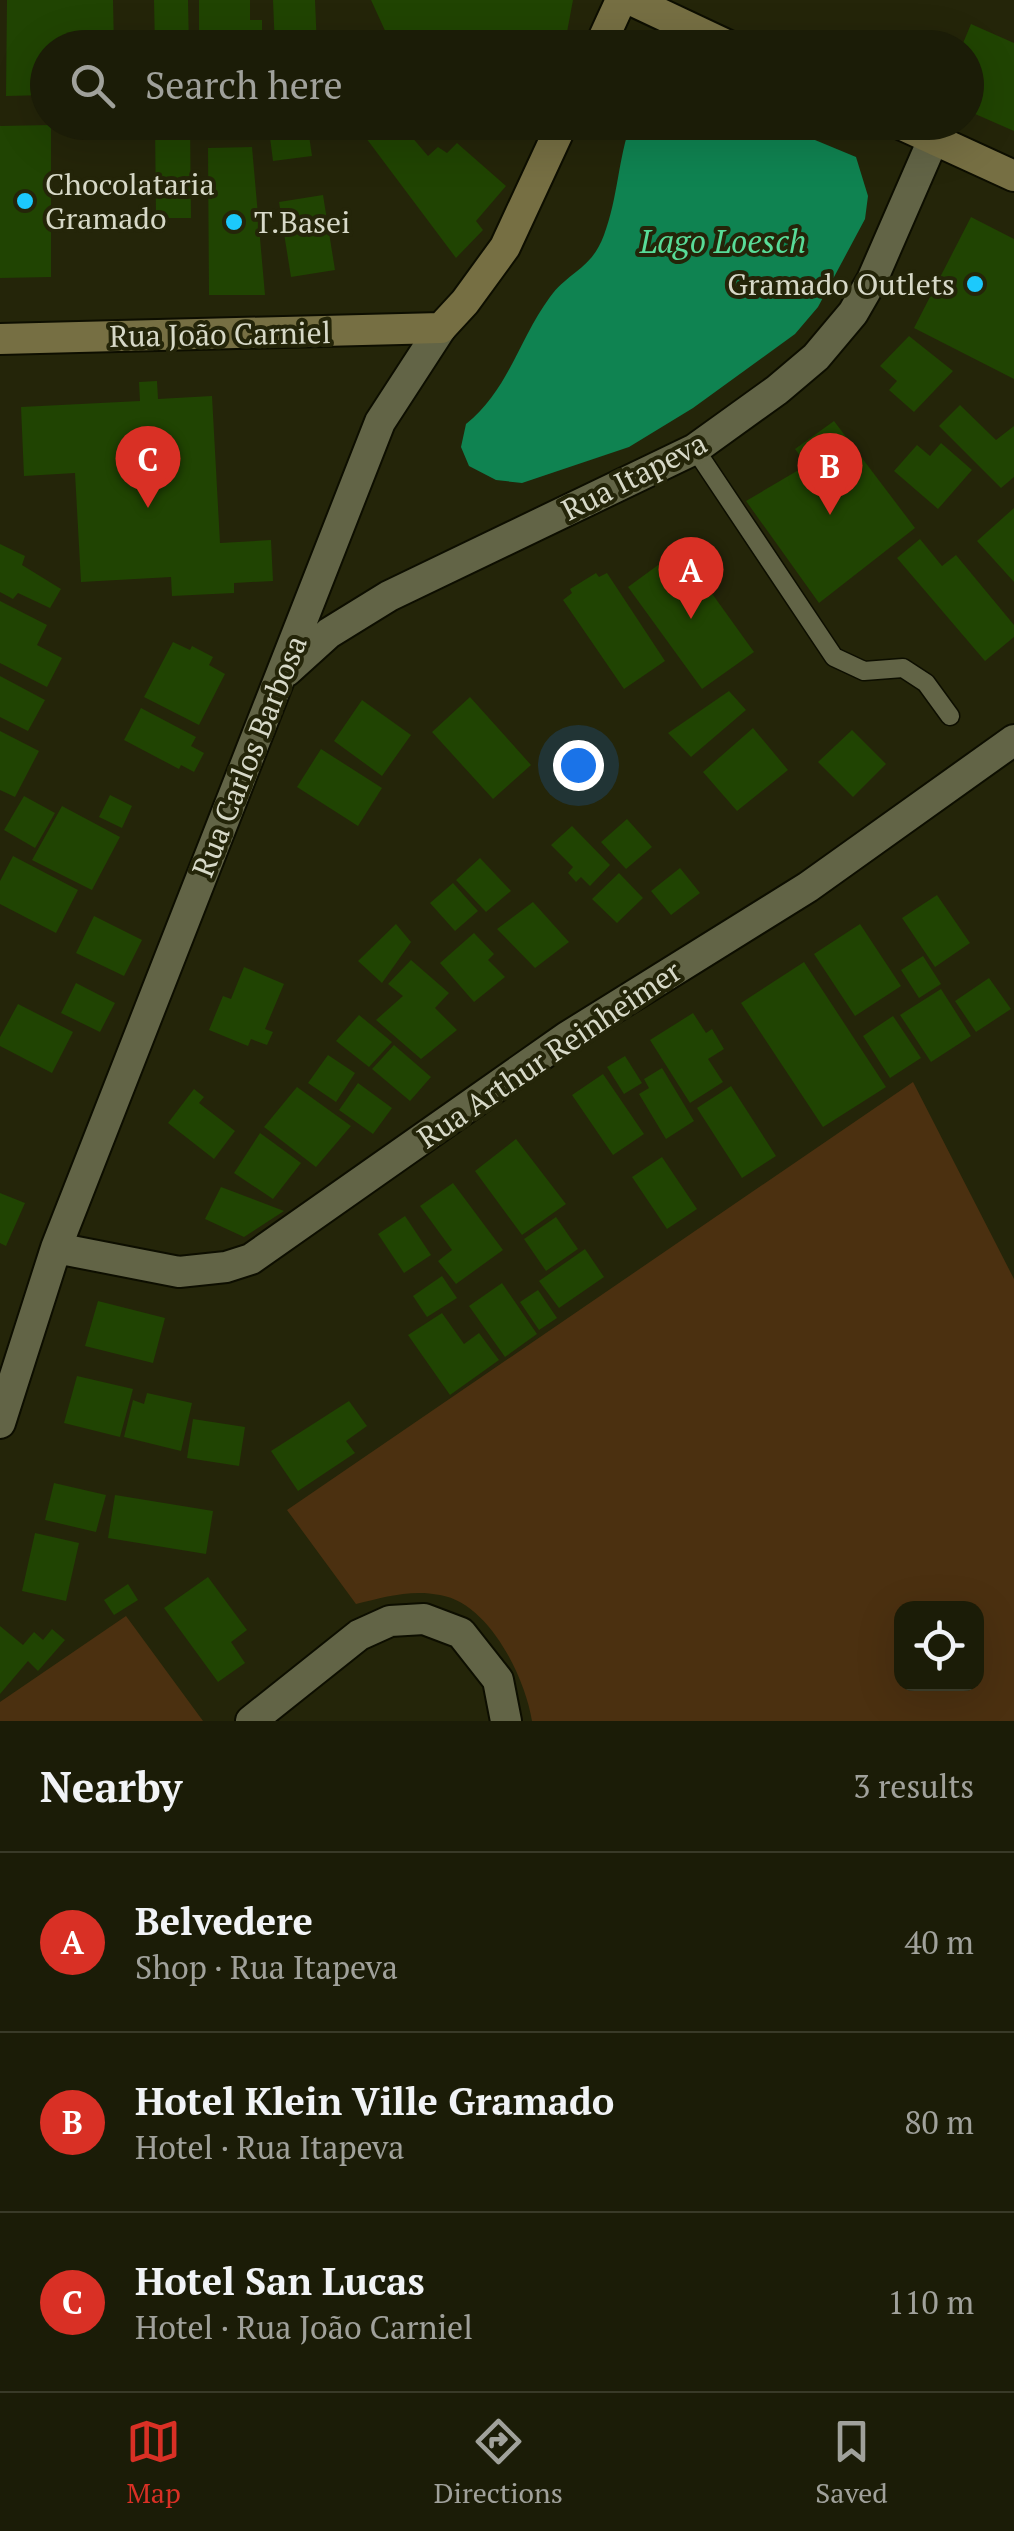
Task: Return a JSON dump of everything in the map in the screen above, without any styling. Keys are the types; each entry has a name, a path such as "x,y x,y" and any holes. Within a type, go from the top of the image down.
{"street":[{"path":"607,30 621,0"},
{"path":"630,0 694,30"},
{"name":"Rua Carlos Barbosa","path":"0,1424 56,1248 380,422 440,328 465,302 505,247 556,140"},
{"path":"933,140 1014,176"},
{"name":"Rua Itapeva","path":"282,676 329,633 389,596 695,449 776,390 816,357 854,313 933,140"},
{"name":"Rua João Carniel","path":"0,339 440,328"},
{"name":"Rua Arthur Reinheimer","path":"56,1248 179,1272 226,1267 251,1259 567,1037 808,887 1014,740"},
{"path":"251,1721 359,1635 390,1621 424,1619 462,1632 498,1680 506,1721"}],"lane":[{"path":"695,449 834,657 864,672 903,668 926,683 950,716"}],"shaded area":[{"path":"913,1082 1014,1279 1014,1721 532,1721 522,1684 502,1644 474,1612 458,1601 419,1593 356,1604 287,1510"},
{"path":"126,1616 203,1721 0,1721 0,1702"}],"water":[{"name":"Lago Loesch","path":"626,140 815,140 856,157 868,196 865,219 818,307 795,334 693,408 629,447 522,483 496,480 469,466 461,447 466,424 503,380 550,297 599,247 609,221"}],"building":[{"path":"7,0 113,0 114,30 30,30 30,95 6,96"},
{"path":"154,0 188,0 189,30 155,30"},
{"path":"199,0 250,0 250,20 262,20 262,30 199,30"},
{"path":"273,0 315,0 316,30 274,30"},
{"path":"371,0 573,0 567,30 385,30"},
{"path":"971,24 1014,43 1014,131 984,118 984,30 968,30"},
{"name":"Chocolataria Gramado","path":"30,125 30,140 51,140 51,277 0,278 0,126"},
{"path":"155,140 190,140 191,218 156,218"},
{"path":"270,140 310,140 312,156 273,161"},
{"path":"368,140 414,140 428,156 438,147 447,153 457,143 506,186 476,221 483,230 456,258"},
{"name":"T.Basei","path":"252,147 265,295 209,295 208,148"},
{"path":"323,195 335,270 291,277 279,202"},
{"name":"Gramado Outlets","path":"971,217 1014,239 1014,379 914,328"},
{"path":"909,336 953,371 914,412 889,390 897,381 880,366"},
{"path":"157,381 158,399 212,396 220,543 271,540 273,581 234,583 234,593 172,596 171,577 81,582 75,473 24,476 21,407 140,401 139,382"},
{"path":"960,405 996,440 1014,426 1014,477 1001,488 939,426"},
{"path":"834,421 915,528 819,603 746,501 807,465 795,449"},
{"path":"941,443 972,470 938,509 894,471 917,445 930,456"},
{"path":"1014,508 1014,582 977,541"},
{"path":"920,539 942,566 956,555 1014,625 1014,637 985,661 897,558"},
{"path":"0,544 25,556 22,565 61,589 50,608 18,593 13,599 0,592"},
{"path":"680,549 754,652 702,689 628,587"},
{"path":"596,573 599,577 607,573 665,661 624,689 563,600 572,593 570,589"},
{"path":"0,601 47,625 37,645 62,658 47,687 0,663"},
{"path":"173,642 213,657 209,665 225,674 199,725 144,697"},
{"path":"0,676 45,700 28,731 0,717"},
{"path":"729,691 746,710 691,757 668,733"},
{"path":"470,697 531,765 493,799 432,732"},
{"path":"362,700 411,735 382,776 334,741"},
{"path":"141,708 196,737 191,746 204,753 194,772 181,765 179,769 124,740"},
{"path":"753,728 788,770 737,811 703,772"},
{"path":"852,730 886,764 853,797 818,762"},
{"path":"0,731 39,751 15,797 0,790"},
{"path":"321,749 382,788 358,826 297,787"},
{"path":"110,795 132,806 122,828 99,817"},
{"path":"24,796 55,813 35,848 4,830"},
{"path":"62,806 120,837 92,890 32,860"},
{"path":"627,819 652,847 626,869 601,842"},
{"path":"572,826 610,865 590,886 581,877 576,882 568,873 573,867 551,845"},
{"path":"13,856 78,890 56,933 0,904 0,881"},
{"path":"480,858 511,891 486,912 456,880"},
{"path":"680,868 700,893 671,915 651,891"},
{"path":"619,873 643,898 617,923 592,899"},
{"path":"453,883 478,911 455,931 430,903"},
{"path":"937,895 970,943 935,967 902,918"},
{"path":"533,902 569,942 535,968 497,929"},
{"path":"94,916 142,940 124,976 76,953"},
{"path":"396,924 411,942 382,983 358,961"},
{"path":"860,924 901,986 855,1016 814,954"},
{"path":"474,933 494,954 488,960 505,977 474,1002 440,963"},
{"path":"923,956 941,984 919,998 901,970"},
{"path":"411,960 449,993 435,1008 457,1030 421,1059 376,1020 403,996 388,984"},
{"path":"804,962 886,1087 823,1127 741,1003"},
{"path":"244,967 284,984 265,1029 273,1032 267,1045 251,1039 248,1046 209,1030 223,996 231,999"},
{"path":"989,978 1011,1009 976,1032 955,1001"},
{"path":"76,983 115,1003 100,1032 61,1013"},
{"path":"941,989 971,1036 931,1062 900,1015"},
{"path":"18,1004 73,1032 52,1073 0,1046 0,1037"},
{"path":"693,1013 706,1033 712,1029 724,1049 708,1059 723,1082 690,1103 650,1040"},
{"path":"359,1015 392,1042 369,1067 336,1041"},
{"path":"893,1016 921,1058 890,1078 863,1036"},
{"path":"394,1045 431,1077 410,1101 372,1069"},
{"path":"328,1055 355,1073 336,1102 308,1083"},
{"path":"625,1056 642,1083 624,1094 607,1067"},
{"path":"662,1068 694,1121 666,1139 639,1094 649,1088 644,1079"},
{"path":"603,1074 644,1134 613,1155 572,1095"},
{"path":"358,1083 392,1108 373,1134 339,1110"},
{"path":"731,1086 776,1156 742,1178 697,1108"},
{"path":"297,1087 351,1126 316,1167 264,1127"},
{"path":"194,1089 204,1097 199,1103 235,1131 214,1159 168,1123"},
{"path":"260,1133 301,1163 273,1199 234,1173"},
{"path":"516,1139 566,1204 522,1235 475,1171"},
{"path":"662,1157 697,1209 667,1229 632,1177"},
{"path":"453,1183 503,1250 456,1284 438,1261 452,1250 420,1206"},
{"path":"221,1187 284,1211 244,1237 205,1219"},
{"path":"0,1193 25,1203 6,1246 0,1243"},
{"path":"405,1216 431,1255 404,1273 378,1234"},
{"path":"556,1217 578,1249 546,1271 524,1239"},
{"path":"585,1249 604,1277 559,1308 539,1281"},
{"path":"442,1276 457,1298 427,1317 413,1296"},
{"path":"502,1283 537,1334 505,1357 469,1306"},
{"path":"538,1290 557,1318 539,1330 520,1302"},
{"path":"98,1301 165,1318 153,1363 85,1346"},
{"path":"442,1313 464,1344 479,1333 499,1360 450,1395 408,1335"},
{"path":"77,1376 133,1389 120,1437 64,1423"},
{"path":"147,1393 192,1403 181,1451 124,1437 133,1400 144,1404"},
{"path":"349,1401 367,1426 346,1441 355,1453 298,1491 271,1451"},
{"path":"193,1419 245,1427 239,1466 187,1458"},
{"path":"54,1483 106,1495 96,1532 45,1520"},
{"path":"115,1495 213,1511 206,1554 108,1538"},
{"path":"35,1533 79,1543 66,1601 22,1591"},
{"path":"208,1577 247,1630 231,1642 245,1663 218,1682 164,1608"},
{"path":"128,1584 138,1600 114,1615 104,1600"},
{"path":"0,1626 23,1645 34,1632 43,1640 52,1629 65,1640 38,1671 28,1661 0,1694"}],"place":[{"name":"Chocolataria Gramado","path":"25,201"},
{"name":"T.Basei","path":"234,222"},
{"name":"Gramado Outlets","path":"975,284"},
{"name":"Hotel San Lucas","path":"148,508"},
{"name":"Hotel Klein Ville Gramado","path":"830,515"},
{"name":"Belvedere","path":"691,619"}]}
